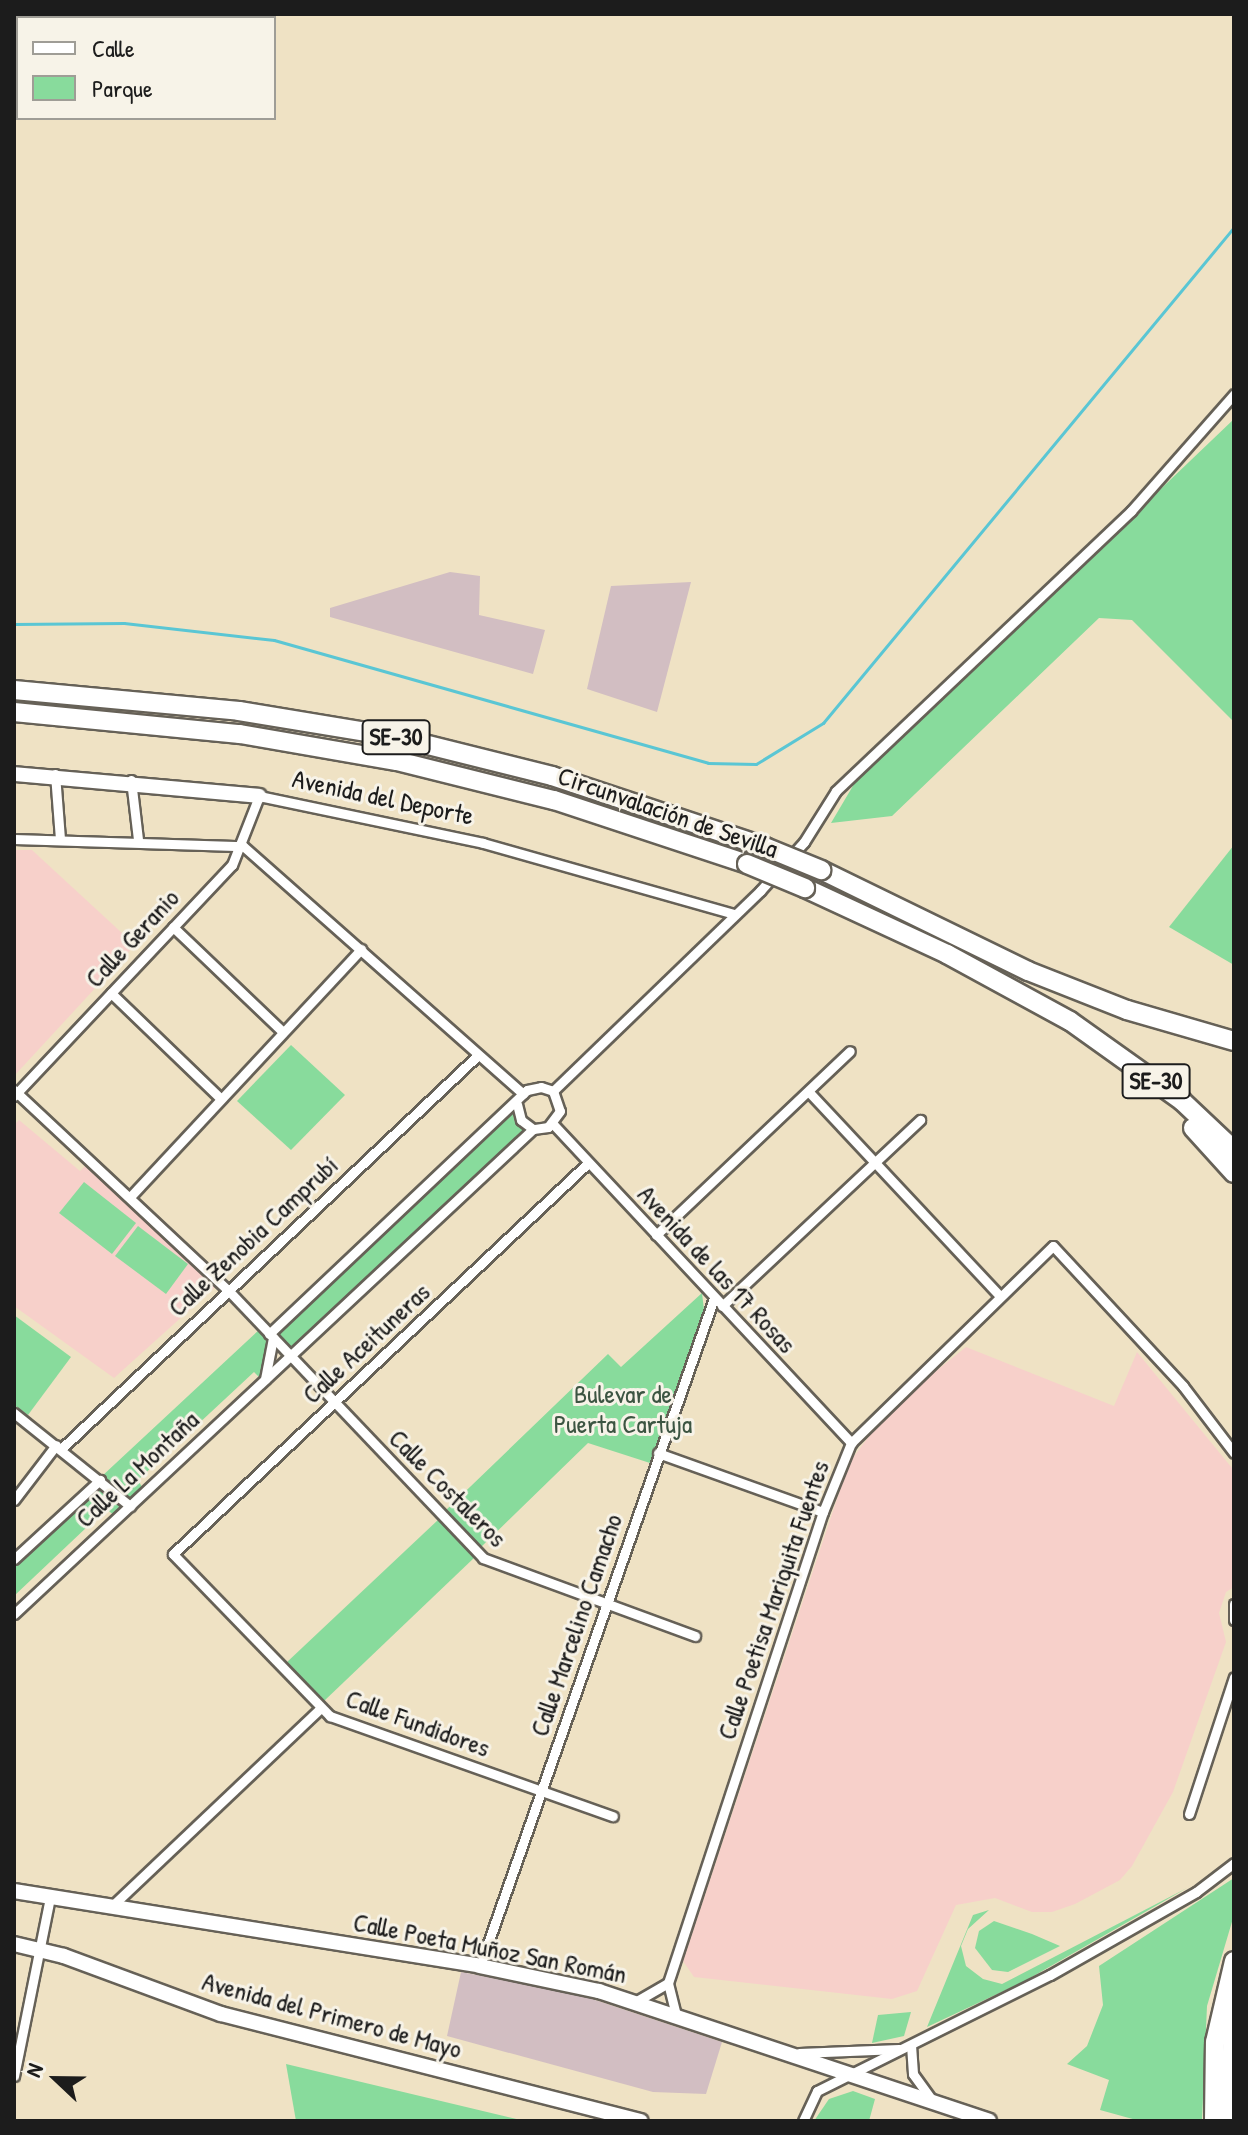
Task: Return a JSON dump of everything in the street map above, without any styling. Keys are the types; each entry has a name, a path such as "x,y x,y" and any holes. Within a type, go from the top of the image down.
{"highway":[{"name":"Circunvalación de Sevilla","path":"14,690 239,711 396,737 567,780 765,847 821,870 1028,971 1127,1010 1234,1041"},
{"name":"Circunvalación de Sevilla","path":"14,712 240,734 397,761 554,800 747,864 947,954 1070,1021 1170,1092 1234,1150"},
{"path":"1028,971 1097,1008 1234,1051"},
{"path":"1127,1010 1234,1032"},
{"path":"1070,1021 1173,1109 1234,1173"},
{"path":"1214,2121 1215,2042 1234,1961"},
{"path":"1228,2121 1234,2017"}],"main road":[{"name":"Avenida del Deporte","path":"14,774 131,780 259,796"},
{"name":"Calle Poeta Muñoz San Román","path":"14,1891 480,1966 635,2002 989,2121"},
{"name":"Avenida del Primero de Mayo","path":"14,1944 42,1950 221,2014 641,2121"}],"street":[{"path":"553,1091 716,935 804,842 836,791 1131,511 1234,394"},
{"path":"55,774 60,839"},
{"path":"131,780 138,840"},
{"name":"Calle Geranio","path":"15,1093 232,865 243,846 259,796"},
{"name":"Avenida del Deporte","path":"259,796 483,843 734,914"},
{"path":"14,839 138,840 243,846 361,949 476,1057 523,1094"},
{"path":"173,927 283,1032"},
{"path":"130,1197 361,949"},
{"path":"111,993 220,1098"},
{"path":"656,1235 850,1051"},
{"name":"Calle Zenobia Camprubí","path":"14,1500 59,1447 476,1057"},
{"path":"264,1382 271,1336 517,1104 523,1094 533,1087 553,1091"},
{"path":"517,1104 521,1120 533,1129 553,1124 560,1111 553,1091"},
{"path":"809,1092 1000,1296"},
{"name":"Calle Costaleros","path":"15,1093 228,1290 486,1561 695,1636"},
{"path":"722,1306 920,1120"},
{"name":"Avenida de las 17 Rosas","path":"553,1124 851,1443"},
{"name":"Calle La Montaña","path":"14,1614 533,1129"},
{"name":"Calle Aceituneras","path":"173,1554 588,1163"},
{"name":"Calle Poetisa Mariquita Fuentes","path":"668,1983 823,1512 851,1443 1053,1246 1183,1386 1234,1453"},
{"name":"Calle Marcelino Camacho","path":"480,1966 714,1298"},
{"path":"14,1413 130,1506"},
{"path":"658,1453 823,1512"},
{"name":"Calle La Montaña","path":"14,1559 100,1480"},
{"name":"Calle Fundidores","path":"173,1554 321,1708 339,1721 613,1816"},
{"path":"1234,1604 1234,1620"},
{"path":"1189,1814 1234,1677"},
{"path":"111,1907 321,1708"},
{"path":"803,2121 817,2091 1073,1962 1196,1892 1234,1863"},
{"path":"14,2074 42,1950 50,1897"},
{"path":"635,2002 668,1983 676,2015"},
{"path":"784,2052 836,2055 907,2046"},
{"path":"907,2046 913,2074 934,2102"}],"shaded area":[{"path":"450,572 480,576 479,615 545,630 533,674 330,617 330,608"},
{"path":"691,582 657,712 587,689 611,586"},
{"path":"14,850 32,850 135,945 15,1075"},
{"path":"19,1120 80,1171 85,1166 215,1287 114,1378 14,1306 14,1125"},
{"path":"966,1347 1114,1406 1137,1352 1232,1468 1234,1587 1226,1592 1219,1613 1226,1642 1173,1792 1132,1866 1120,1880 1075,1904 1052,1912 1032,1912 995,1898 956,1905 917,1991 892,1999 694,1977 683,1961 849,1463 890,1408"},
{"path":"461,1972 577,1994 722,2042 706,2094 653,2092 447,2036"}],"green space":[{"path":"1234,419 1234,722 1132,620 1099,618 892,816 831,823 857,779"},
{"path":"1234,845 1234,965 1169,927"},
{"path":"291,1045 345,1095 291,1150 237,1101"},
{"path":"512,1111 515,1122 527,1132 292,1354 274,1334"},
{"path":"84,1182 136,1223 112,1254 59,1213"},
{"path":"138,1226 188,1264 166,1294 115,1256"},
{"name":"Bulevar de Puerta Cartuja","path":"702,1293 704,1310 650,1463 588,1443 480,1548 445,1511 608,1354 621,1367"},
{"path":"14,1315 71,1357 28,1415 14,1405"},
{"path":"260,1329 269,1340 266,1369 260,1378 254,1372 138,1480 142,1487 127,1500 101,1477"},
{"path":"100,1482 120,1508 114,1515 106,1509 14,1596 14,1564"},
{"path":"439,1519 475,1557 323,1702 286,1663"},
{"path":"1234,1878 1234,1915 1207,2006 1202,2121 1140,2121 1100,2110 1109,2080 1067,2064 1087,2046 1103,2005 1099,1966"},
{"path":"1187,1888 1023,1982 927,2027 973,1915 989,1910 968,1929 961,1946 966,1966 983,1979 1002,1984"},
{"path":"994,1921 1060,1946 1008,1972 992,1970 975,1948 979,1931"},
{"path":"911,2012 904,2036 872,2043 878,2015"},
{"path":"286,2064 525,2121 296,2121"},
{"path":"853,2091 875,2099 869,2121 814,2121 829,2099"}],"waterway":[{"path":"14,624 124,623 274,640 708,763 756,764 823,723 1234,227"}]}
